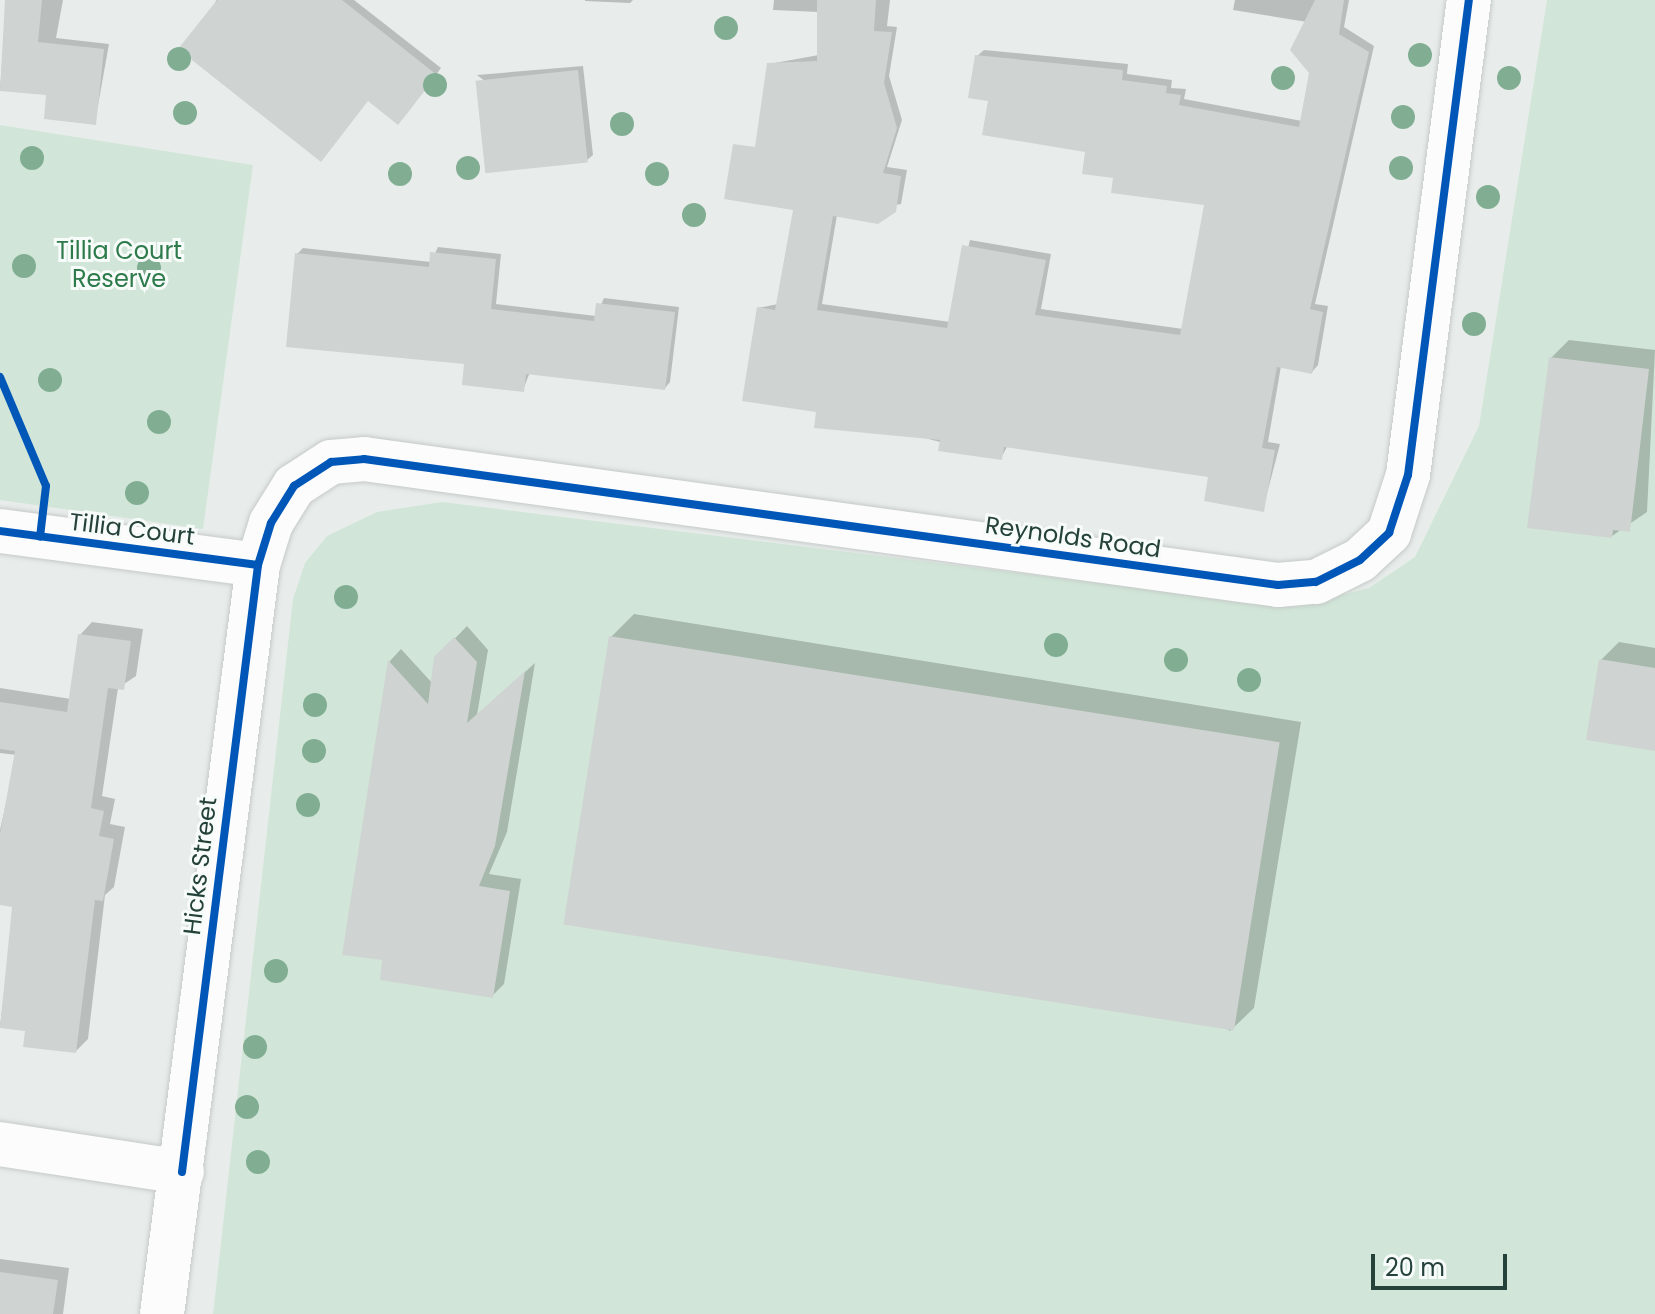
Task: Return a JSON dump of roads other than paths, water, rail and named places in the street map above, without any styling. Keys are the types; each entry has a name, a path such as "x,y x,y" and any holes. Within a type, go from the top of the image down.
{"street":[{"name":"Reynolds Road","path":"258,565 271,523 294,486 331,462 364,459 1278,585 1339,573 1389,533 1408,475 1469,0"},
{"name":"Tillia Court","path":"0,531 258,565"},
{"name":"Hicks Street","path":"162,1314 258,565"},
{"path":"0,1144 182,1172"}],"park label":[{"name":"Tillia Court Reserve","path":"119,265"}]}
